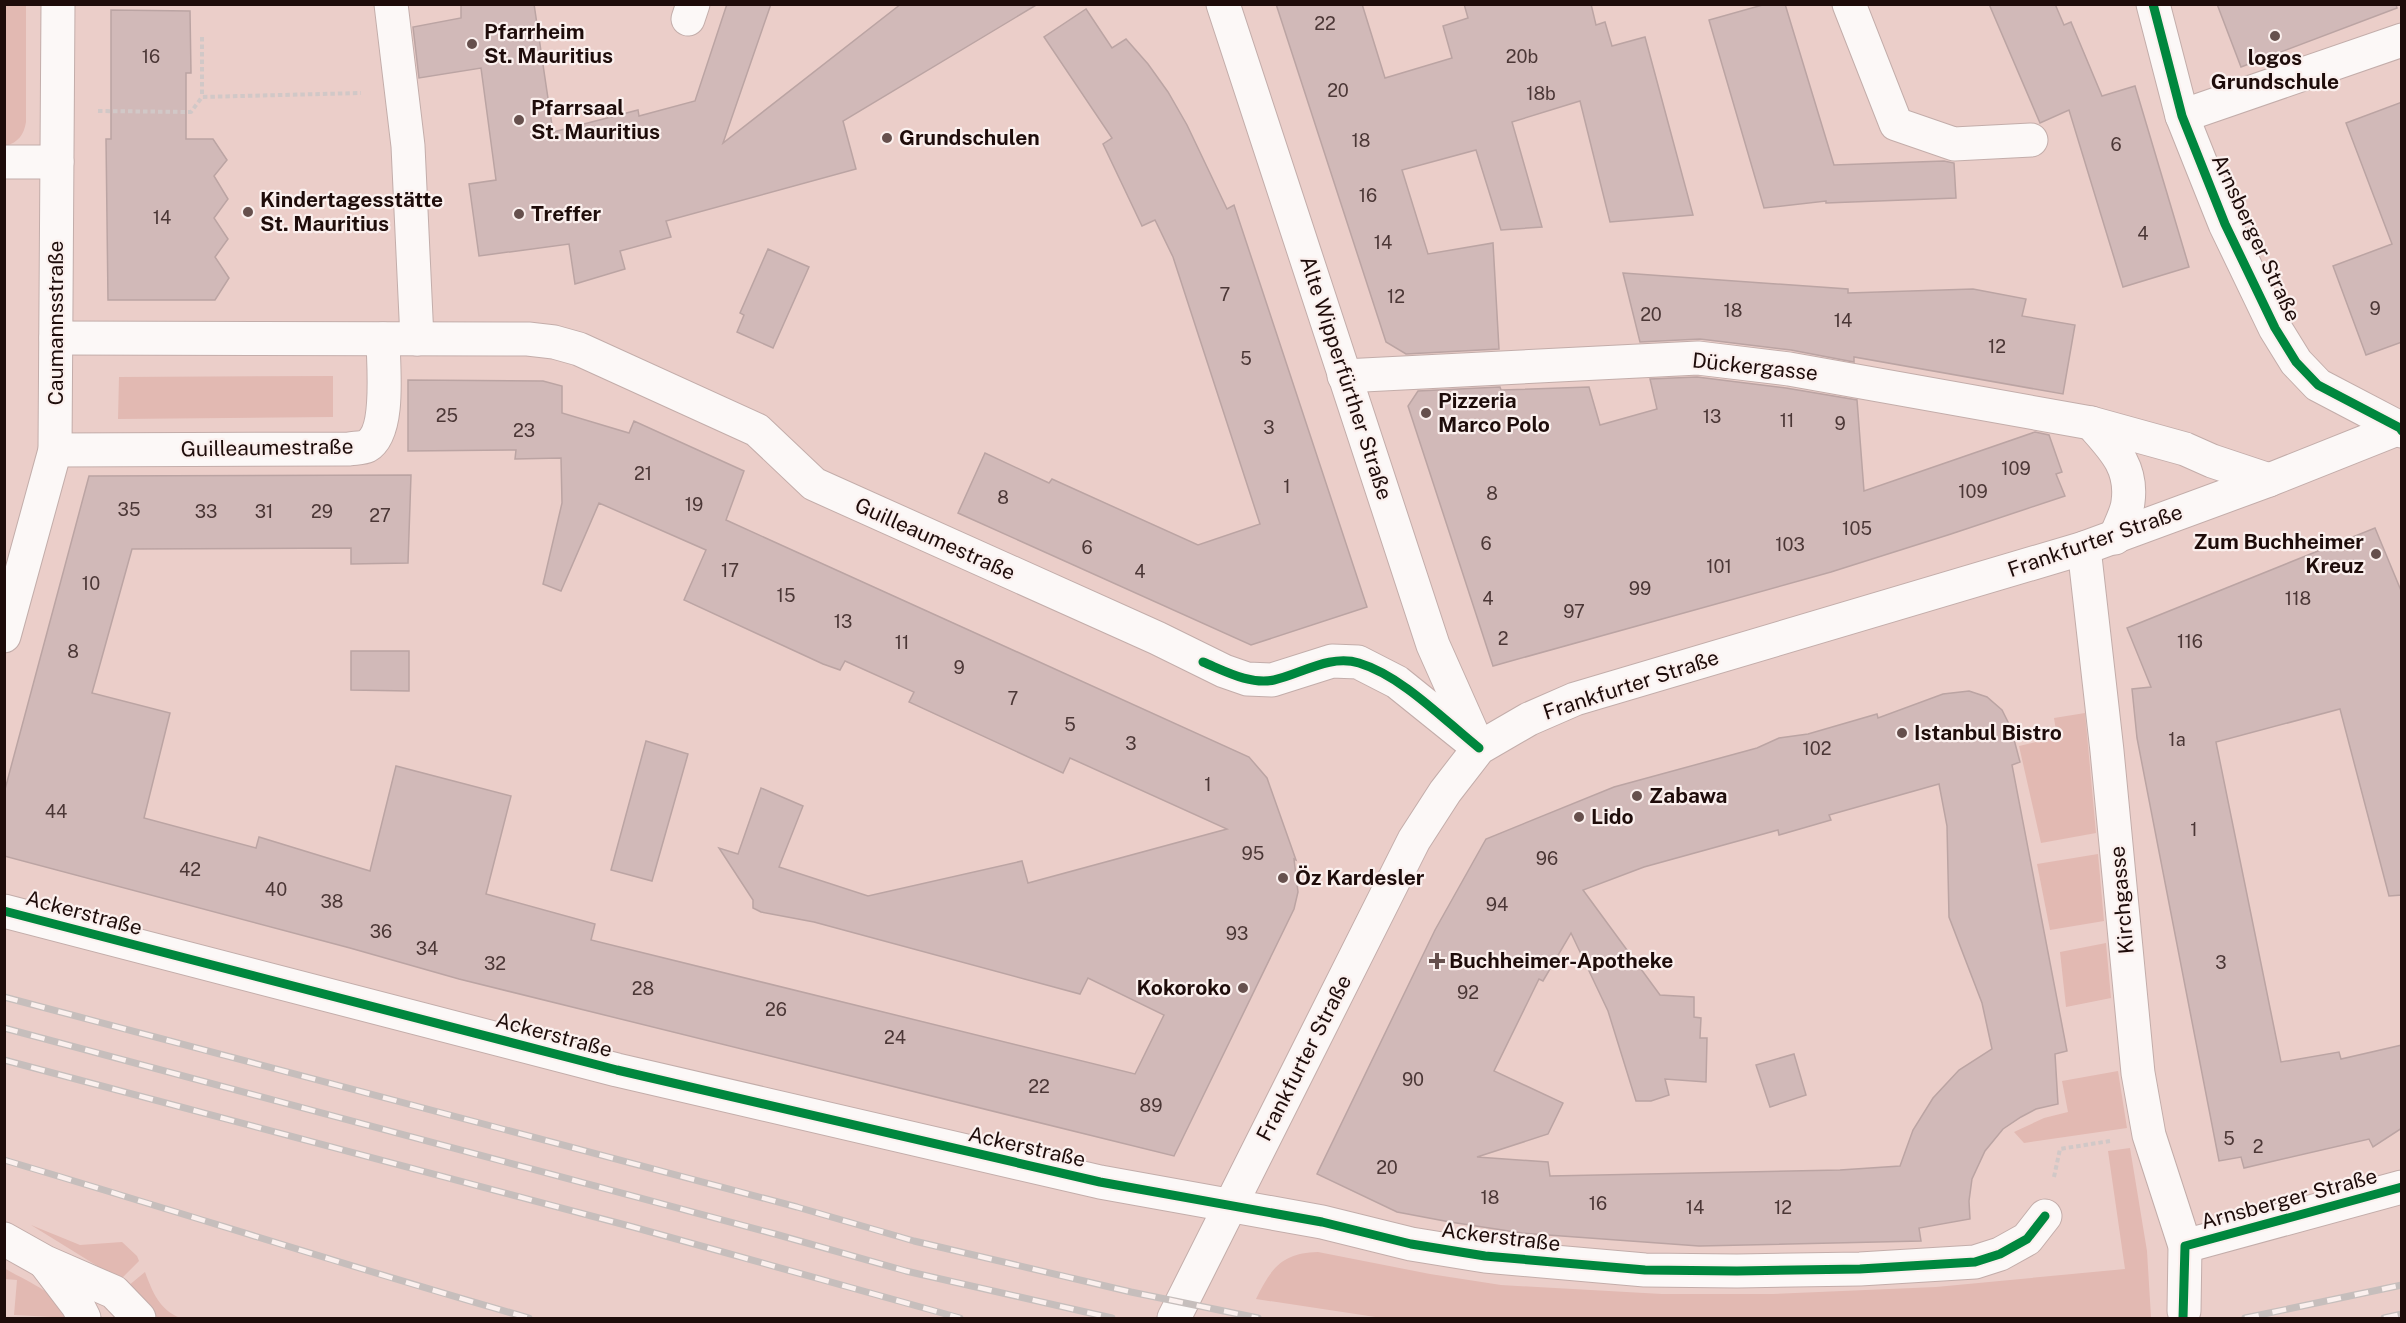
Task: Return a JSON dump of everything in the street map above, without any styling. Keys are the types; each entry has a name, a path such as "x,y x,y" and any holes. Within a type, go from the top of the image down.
{"street":[{"name":"Caumannsstraße","path":"4,636 55,450 58,4"},
{"path":"391,4 408,146 417,339"},
{"name":"Alte Wipperfürther Straße","path":"1223,4 1433,645 1479,748"},
{"path":"1849,4 1896,124 1954,144 2031,140"},
{"name":"Arnsberger Straße","path":"2153,4 2182,116 2224,224 2275,328 2296,362 2318,385 2401,429"},
{"path":"2182,116 2402,40"},
{"path":"4,162 57,162"},
{"name":"Guilleaumestraße","path":"56,338 528,339 554,342 579,350 757,430 814,484 1224,671 1247,679 1272,680 1332,661 1358,662 1397,682 1479,748"},
{"name":"Guilleaumestraße","path":"55,450 338,449 367,446 379,434 383,417 383,339"},
{"name":"Dückergasse","path":"1344,376 1698,358 1789,369 1892,386 2091,423 2185,449 2212,461 2269,480"},
{"path":"2091,423 2114,449 2126,468 2128,502 2115,538"},
{"name":"Frankfurter Straße","path":"1174,1318 1414,840 1445,792 1479,748 1529,719 1575,699 2115,538 2401,429"},
{"name":"Kirchgasse","path":"2084,548 2107,751 2138,1072 2149,1135 2185,1246 2184,1311"},
{"name":"Ackerstraße","path":"4,910 617,1070 1100,1182 1322,1222 1411,1244 1485,1256 1645,1270 1691,1271 1860,1269 1975,1262 2000,1254 2027,1239 2045,1216"},
{"name":"Arnsberger Straße","path":"2185,1246 2402,1186"},
{"path":"4,1239 45,1262 114,1292 139,1318"},
{"path":"45,1262 78,1306 84,1318"}],"path":[{"path":"57,111 191,112 202,97 202,38"},
{"path":"202,97 401,92"},
{"path":"2045,1216 2060,1149 2149,1135"}],"shaded area":[{"path":"4,5 26,5 26,122 20,137 6,146"},
{"path":"333,376 333,417 118,419 119,377"},
{"path":"2085,713 2096,833 2041,843 2019,746 2057,737 2054,718"},
{"path":"2098,854 2104,921 2050,930 2037,864"},
{"path":"2106,943 2111,998 2066,1007 2060,952"},
{"path":"2118,1071 2127,1128 2024,1143 2014,1132 2044,1118 2068,1112 2062,1081"},
{"path":"2130,1148 2147,1251 2151,1317 1382,1318 1256,1299 1279,1264 1295,1255 1318,1252 1501,1285 1662,1294 1773,1294 1936,1287 2125,1269 2108,1151"},
{"path":"31,1225 80,1245 122,1242 137,1256 139,1261 120,1280"},
{"path":"4,1268 51,1295 72,1318 14,1315 17,1280 5,1279"},
{"path":"145,1272 162,1305 180,1318 158,1318 128,1286"}],"building":[{"path":"461,4 534,4 553,132 638,110 639,116 695,101 727,4 771,4 723,143 901,4 1038,4 843,121 856,169 666,221 671,237 620,251 625,269 575,284 569,244 479,256 469,184 496,180 481,68 419,78 413,27 461,18"},
{"path":"1276,4 1362,4 1385,78 1452,58 1443,26 1468,18 1464,4 1591,4 1596,25 1605,22 1612,46 1645,37 1693,215 1610,222 1580,101 1512,122 1542,227 1501,230 1476,150 1402,170 1428,254 1493,243 1499,349 1406,354 1386,342"},
{"path":"1766,4 1785,4 1834,165 1944,161 1954,163 1956,198 1826,203 1826,201 1764,208 1709,20"},
{"path":"1989,4 2055,4 2064,25 2071,22 2102,96 2135,86 2189,267 2123,287 2069,110 2040,123"},
{"name":"logos Grundschule","path":"2217,4 2396,4 2397,8 2241,67"},
{"path":"1086,9 1112,48 1126,39 1148,64 1187,125 1227,209 1234,205 1367,607 1251,645 958,513 985,453 1049,483 1052,479 1198,545 1260,524 1173,257 1155,220 1142,226 1103,144 1112,138 1044,37"},
{"path":"111,10 190,11 191,73 186,73 186,139 213,139 227,160 214,176 228,199 214,218 228,239 215,257 229,278 215,300 108,300 106,139 111,139"},
{"path":"2402,102 2402,342 2366,355 2333,266 2392,244 2346,123"},
{"path":"768,249 809,267 773,348 737,332 744,315 740,313"},
{"path":"1623,273 1848,289 1848,293 1973,289 2026,299 2022,316 2075,325 2063,394 1854,357 1854,362 1791,350 1700,339 1640,342"},
{"path":"1697,377 1857,400 1864,491 2035,432 2049,435 2062,472 2056,474 2065,496 1831,572 1493,666 1408,406 1418,391 1500,387 1501,390 1589,387 1600,425 1657,409 1650,379"},
{"path":"408,380 543,381 562,386 562,413 629,433 634,421 744,471 726,520 1249,757 1267,778 1296,860 1294,859 1298,892 1294,909 1174,1156 459,979 4,856 4,793 89,476 411,475 408,563 351,564 351,548 132,549 92,693 170,713 144,818 256,848 259,837 370,871 396,766 511,796 486,894 595,924 591,940 1135,1074 1164,1015 1088,978 1080,994 814,922 761,912 753,908 753,900 719,848 738,854 761,788 803,806 779,867 868,896 1022,861 1028,883 1227,829 1070,758 1063,773 909,702 914,692 845,661 840,670 823,664 684,600 706,550 599,503 561,591 543,584 562,503 561,458 515,459 516,450 408,451"},
{"path":"2375,528 2402,593 2402,895 2389,896 2340,709 2216,742 2281,1062 2339,1052 2341,1059 2402,1045 2402,1128 2373,1147 2369,1139 2244,1168 2241,1157 2219,1161 2137,738 2132,689 2151,687 2127,628"},
{"path":"351,651 409,651 409,691 351,690"},
{"path":"1969,691 1987,697 2002,710 2011,728 2020,762 2012,765 2067,1051 2055,1054 2058,1104 2036,1109 2021,1117 2003,1129 1985,1151 1972,1179 1969,1201 1970,1219 1919,1228 1921,1241 1699,1246 1522,1233 1450,1222 1397,1212 1317,1174 1435,930 1486,839 1614,787 1757,748 1779,738 1808,734 1877,714 1878,718 1943,694","holes":["1939,784 1947,826 1949,917 1982,1003 1992,1049 1959,1070 1933,1098 1913,1130 1900,1166 1840,1170 1550,1176 1548,1162 1477,1157 1548,1134 1563,1103 1494,1071 1539,979 1543,981 1571,933 1608,1011 1636,1101 1651,1101 1669,1095 1665,1079 1706,1082 1707,1038 1700,1038 1701,1018 1694,1017 1694,997 1660,995 1583,890 1644,867 1778,830 1779,835 1831,820 1829,815"]},
{"path":"646,741 688,754 652,881 611,870"},
{"path":"1794,1054 1806,1095 1770,1107 1756,1065"}],"railway":[{"path":"4,997 797,1207 914,1241 1131,1292 1258,1318"},
{"path":"4,1028 906,1271 1112,1318"},
{"path":"4,1060 633,1227 960,1318"},
{"path":"4,1160 529,1318"},
{"path":"2245,1318 2402,1285"},
{"path":"2384,1318 2402,1314"}],"cycle path":[{"path":"2153,4 2182,116 2225,224 2275,328 2296,362 2318,385 2402,431"},
{"path":"1203,662 1256,681 1274,680 1337,661 1359,663 1375,669 1407,688 1479,748"},
{"path":"4,911 617,1070 1100,1182 1322,1222 1411,1244 1485,1256 1645,1270 1860,1269 1975,1262 2000,1254 2027,1239 2045,1216"},
{"path":"2183,1318 2185,1246 2402,1187"}],"place":[{"name":"logos Grundschule","path":"2275,36"},
{"name":"Pfarrheim St. Mauritius","path":"472,44"},
{"name":"Pfarrsaal St. Mauritius","path":"519,120"},
{"name":"Grundschulen","path":"887,138"},
{"name":"Kindertagesstätte St. Mauritius","path":"248,212"},
{"name":"Treffer","path":"519,214"},
{"name":"Pizzeria Marco Polo","path":"1426,413"},
{"name":"Zum Buchheimer Kreuz","path":"2376,554"},
{"name":"Istanbul Bistro","path":"1902,733"},
{"name":"Zabawa","path":"1637,796"},
{"name":"Lido","path":"1579,817"},
{"name":"Öz Kardesler","path":"1283,878"},
{"name":"Buchheimer-Apotheke","path":"1437,961"},
{"name":"Kokoroko","path":"1243,988"}]}
